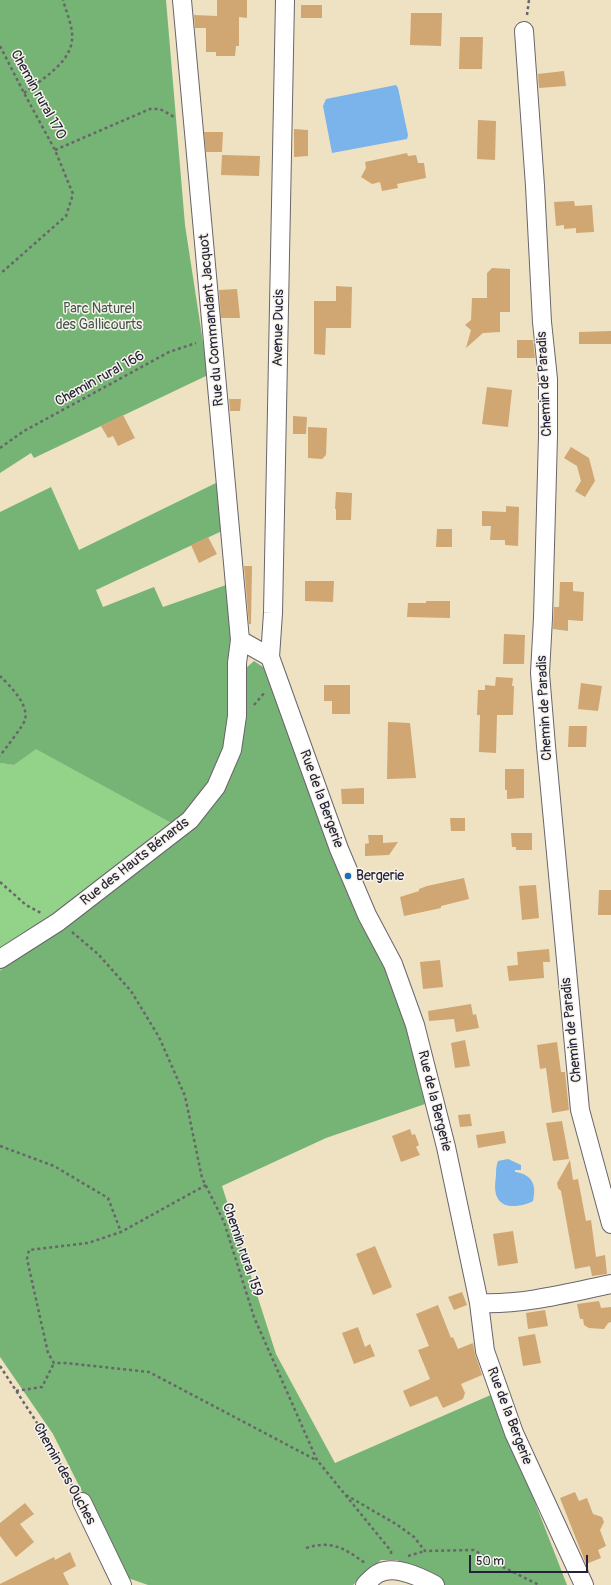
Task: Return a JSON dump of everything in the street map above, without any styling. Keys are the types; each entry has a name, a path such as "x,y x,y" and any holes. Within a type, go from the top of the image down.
{"street":[{"name":"Rue du Commandant Jacquot","path":"182,0 214,336 240,640"},
{"name":"Avenue Ducis","path":"270,657 273,613 279,371 285,0"},
{"name":"Chemin de Paradis","path":"524,31 535,186 542,322 548,379 548,436 541,680 580,1110 611,1224"},
{"path":"240,640 270,657"},
{"name":"Rue des Hauts Bénards","path":"0,959 58,922 190,820 216,787 232,750 237,716 237,663 240,640"},
{"name":"Rue de la Bergerie","path":"270,657 339,849 367,915 393,964 415,1025 446,1147 479,1304 485,1351 514,1433 584,1585"},
{"path":"479,1304 500,1304 554,1296 611,1284"},
{"name":"Chemin des Ouches","path":"82,1502 122,1585"},
{"path":"364,1585 386,1571 418,1576 435,1585"}],"path":[{"path":"24,93 60,64 71,50 72,33 63,0"},
{"name":"Chemin rural 170","path":"0,46 55,150 150,109 160,110 194,125"},
{"path":"0,274 66,216 73,194 55,150"},
{"name":"Chemin rural 166","path":"0,448 24,431 169,352 214,336"},
{"path":"0,676 16,694 24,706 25,720 0,756"},
{"path":"252,707 269,687"},
{"name":"Chemin rural 159","path":"0,882 26,904 64,925 98,954 131,991 159,1036 185,1096 202,1178 224,1222 254,1317 317,1460 391,1551 391,1566 386,1571"},
{"path":"0,1146 54,1166 108,1198 121,1232"},
{"path":"54,1363 48,1353 27,1259 29,1250 88,1243 121,1232 206,1185"},
{"path":"54,1363 150,1372 317,1460"},
{"path":"16,1391 42,1387 54,1363"},
{"name":"Chemin des Ouches","path":"0,1366 41,1429 82,1502"},
{"path":"344,1494 396,1524 414,1537 425,1551 474,1550 496,1564 539,1585"},
{"path":"306,1548 320,1544 336,1546 386,1571"}],"green space":[{"name":"Parc Naturel des Gallicourts","path":"0,0 166,0 185,225 208,375 34,458 31,453 0,473"},
{"path":"218,482 222,531 96,590 103,607 154,587 163,607 226,585 235,680 237,753 246,668 254,661 263,667 275,682 334,856 401,1005 425,1104 326,1138 222,1186 276,1354 335,1463 493,1394 567,1585 445,1585 397,1560 381,1560 353,1585 148,1585 125,1577 53,1434 0,1357 0,971 170,842 175,825 36,749 14,765 0,763 0,512 51,487 79,550"},
{"path":"36,748 175,825 171,842 0,971 0,763 14,765"}],"water":[{"path":"396,85 398,88 408,135 407,139 332,153 323,106 326,99"},
{"path":"508,1159 521,1165 521,1170 515,1170 515,1172 526,1175 532,1181 534,1185 533,1201 525,1204 510,1206 505,1205 498,1199 495,1188 498,1161"}],"building":[{"path":"217,0 247,0 247,18 239,17 239,46 236,46 235,56 216,56 216,52 206,52 206,28 195,28 194,15 217,16"},
{"path":"301,5 322,5 322,18 301,18"},
{"path":"411,13 442,13 441,46 410,45"},
{"path":"460,37 483,37 482,69 459,69"},
{"path":"564,71 566,86 539,88 538,74"},
{"path":"478,120 496,121 495,160 477,159"},
{"path":"294,129 308,130 308,156 294,157"},
{"path":"204,132 223,132 222,152 206,152"},
{"path":"407,153 408,156 416,155 418,163 424,163 426,178 397,184 398,188 382,191 380,182 372,184 361,177 366,168 365,162"},
{"path":"222,155 260,156 259,176 221,175"},
{"path":"574,201 575,206 592,205 594,232 576,233 576,228 564,229 564,225 556,226 554,202"},
{"path":"492,268 510,269 510,312 500,312 500,332 483,333 466,348 471,330 465,325 471,320 472,298 487,298 487,273"},
{"path":"336,286 352,287 351,328 326,328 325,355 314,354 314,301 336,301"},
{"path":"237,289 240,318 221,318 219,290"},
{"path":"611,331 611,344 579,344 579,332"},
{"path":"517,340 533,340 535,358 517,358"},
{"path":"487,387 512,390 508,427 482,424"},
{"path":"229,399 241,399 240,411 230,411"},
{"path":"123,415 135,438 118,446 113,436 108,438 101,426"},
{"path":"293,416 307,417 306,434 293,434"},
{"path":"308,427 327,428 326,455 322,459 308,458"},
{"path":"571,447 589,458 595,481 585,497 575,491 581,481 577,466 564,458"},
{"path":"336,492 352,493 351,520 336,520"},
{"path":"506,506 519,507 518,546 505,545 505,540 490,540 491,526 482,526 482,511 506,512"},
{"path":"437,529 452,529 452,547 436,547"},
{"path":"208,537 217,554 199,563 191,545"},
{"path":"244,566 252,566 251,624 249,624"},
{"path":"305,581 334,581 333,602 305,601"},
{"path":"560,582 573,582 573,591 584,592 583,621 568,620 568,631 553,629 554,607 559,607"},
{"path":"426,601 450,601 450,618 407,617 408,603 426,603"},
{"path":"504,634 525,635 524,664 503,664"},
{"path":"496,677 513,678 513,715 497,715 496,753 479,752 480,715 477,715 478,690 485,690 485,685 495,686"},
{"path":"581,683 602,686 598,711 578,709"},
{"path":"324,685 350,685 350,714 332,714 332,701 324,701"},
{"path":"388,722 410,723 416,778 387,779"},
{"path":"569,726 587,726 586,747 568,747"},
{"path":"505,769 524,769 524,798 507,799 507,790 505,790"},
{"path":"364,788 364,804 342,804 341,789"},
{"path":"450,818 465,818 465,831 451,831"},
{"path":"511,833 532,833 532,850 516,850 516,847 512,847"},
{"path":"368,835 383,835 383,843 398,842 389,855 365,856 365,844 369,843"},
{"path":"464,878 469,899 441,906 441,908 404,916 400,897 419,891 419,889 427,886"},
{"path":"536,885 539,918 522,920 519,886"},
{"path":"599,890 611,890 611,915 598,915"},
{"path":"549,949 550,962 543,962 544,978 509,981 507,966 518,965 517,952"},
{"path":"440,960 443,987 423,989 420,962"},
{"path":"471,1004 473,1015 476,1014 479,1028 456,1032 454,1019 429,1021 428,1011"},
{"path":"465,1040 470,1066 455,1068 451,1043"},
{"path":"557,1042 561,1072 565,1072 569,1110 552,1113 546,1068 540,1069 537,1045"},
{"path":"470,1114 472,1126 460,1127 458,1115"},
{"path":"562,1121 569,1159 553,1161 546,1123"},
{"path":"410,1129 412,1135 415,1134 419,1145 416,1147 420,1155 401,1162 392,1136"},
{"path":"504,1131 506,1143 478,1148 476,1135"},
{"path":"570,1160 573,1180 578,1179 586,1221 591,1220 596,1257 605,1255 607,1274 592,1276 590,1266 575,1269 561,1191 558,1188 557,1183"},
{"path":"513,1231 518,1263 498,1266 493,1234"},
{"path":"375,1246 392,1287 373,1295 356,1254"},
{"path":"462,1292 467,1305 454,1310 448,1297"},
{"path":"599,1301 601,1308 611,1307 611,1322 608,1323 604,1329 589,1328 584,1325 583,1319 580,1319 577,1304"},
{"path":"438,1305 451,1338 453,1337 458,1349 473,1343 482,1375 461,1384 465,1393 463,1399 443,1408 437,1396 410,1407 403,1391 430,1379 418,1350 429,1346 416,1314"},
{"path":"545,1310 548,1326 528,1329 526,1313"},
{"path":"358,1327 365,1347 370,1344 375,1356 354,1364 342,1333"},
{"path":"535,1334 541,1363 523,1366 518,1337"},
{"path":"575,1492 579,1501 587,1498 593,1514 602,1517 604,1522 600,1530 606,1546 598,1550 601,1558 586,1564 560,1498"},
{"path":"25,1503 34,1514 20,1524 34,1542 16,1557 0,1536 0,1523"},
{"path":"70,1552 76,1566 63,1573 69,1585 0,1585 54,1557 55,1560"}],"place":[{"name":"Bergerie","path":"348,876"}]}
